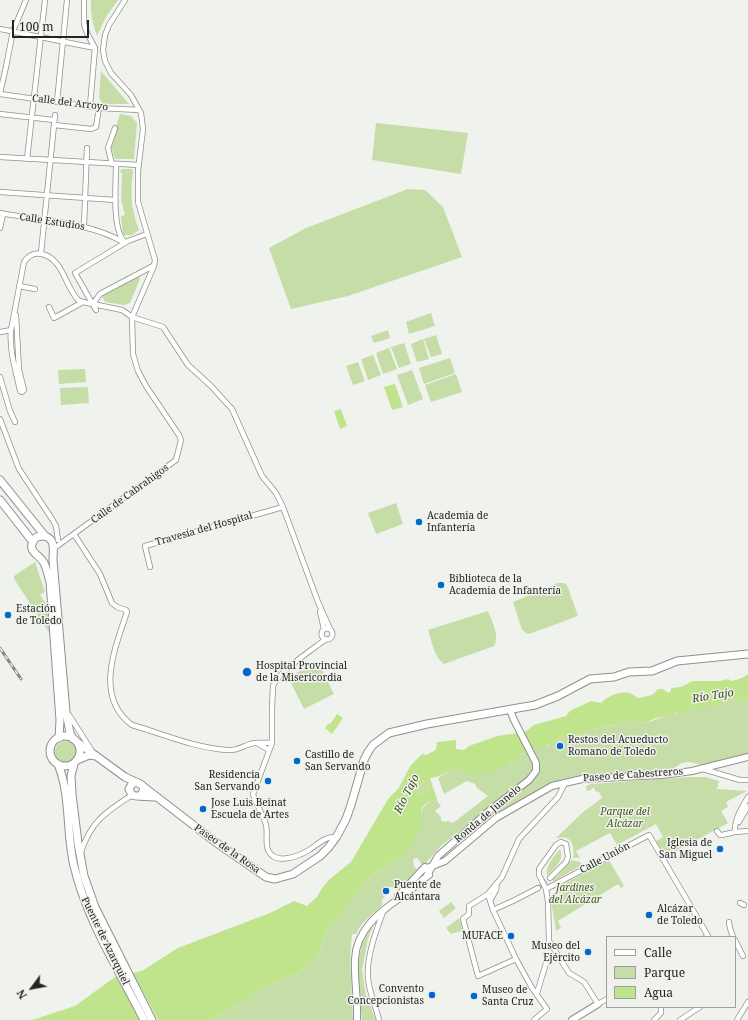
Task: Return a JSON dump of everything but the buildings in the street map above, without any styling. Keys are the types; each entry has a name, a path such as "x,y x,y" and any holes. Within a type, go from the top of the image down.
{"main road":[{"path":"0,480 54,545 49,556 39,557"},
{"path":"0,500 32,542 33,552 44,561 50,582 60,720 59,738"},
{"path":"32,542 38,537 45,536"},
{"name":"Paseo de la Rosa","path":"54,545 66,712 70,733 75,740 125,777 141,784 154,797 214,841 271,879 280,879 293,874 320,856 336,838 344,824 364,760 368,752 380,739 389,733 398,730 530,706 552,699 590,679 614,677 629,672 652,671 677,661 748,654"},
{"path":"76,762 80,751 75,740 63,737 55,741 50,749 52,758 58,764 66,766 76,762 89,755 96,755"},
{"name":"Puente de Azarquiel","path":"76,762 71,776 80,856 84,876 114,953 144,1020"},
{"name":"Puente de Azarquiel","path":"58,764 63,777 70,845 79,886 89,913 114,953 152,1020"},
{"path":"125,777 131,792"},
{"path":"131,792 132,784 136,782"},
{"path":"142,795 144,792 144,787"},
{"name":"Paseo de la Rosa","path":"131,792 137,797 142,795 154,797"}],"street":[{"path":"0,93 13,31 26,0"},
{"path":"26,159 46,0"},
{"path":"57,102 67,0"},
{"path":"84,0 84,24 95,48 90,106"},
{"path":"125,0 107,30 103,50 105,61 112,73 131,95 141,113 143,129 139,165 138,202 155,260 154,266 132,317"},
{"path":"0,29 95,48"},
{"name":"Calle del Arroyo","path":"0,93 99,108 139,110"},
{"path":"0,114 91,129 96,127 99,108"},
{"path":"40,253 45,220 46,195 55,115"},
{"path":"115,128 108,148 114,164 116,216 120,237 125,244"},
{"path":"84,226 88,148"},
{"path":"0,157 139,165"},
{"path":"0,192 115,200"},
{"path":"0,228 2,214"},
{"name":"Calle Estudios","path":"2,214 84,226 116,238 125,244"},
{"path":"96,310 75,273 128,241 147,234"},
{"path":"17,298 16,314 19,370 24,390 22,392 20,391 13,362 10,339 11,330 19,286 24,262 32,254 40,253 55,261 75,297 83,302 122,310 132,317 163,328 188,365 211,386 232,409 262,476 276,493 283,507 318,602 332,634 332,637 324,638 316,647 275,682 272,709 272,743 268,750 253,794 266,826 268,849 276,858 283,859 310,850 330,837 336,838"},
{"path":"93,304 100,294 154,266"},
{"path":"19,286 35,289"},
{"path":"49,308 54,318 83,302"},
{"name":"Calle de Cabrahigos","path":"54,545 72,536 176,460 181,440 138,371 132,346 132,317"},
{"path":"0,332 11,330"},
{"path":"0,377 10,411 15,422"},
{"path":"0,419 19,469 56,526 54,545"},
{"name":"Travesía del Hospital","path":"150,567 146,546 283,507"},
{"path":"54,545 72,536 100,574 112,603 117,607 126,610 127,612 110,669 112,697 118,711 124,719 132,725 200,746 212,748 239,750 257,743 272,743"},
{"path":"318,602 324,629 322,631 324,638"},
{"path":"324,629 330,629"},
{"name":"Ronda de Juanelo","path":"426,876 438,856 490,810 529,780 536,769 535,760 510,710"},
{"name":"Paseo de la Rosa","path":"66,712 81,736 96,755"},
{"path":"257,743 268,750"},
{"name":"Paseo de Cabestreros","path":"426,876 496,818 552,786 582,779 662,775 692,771 748,757"},
{"path":"701,768 740,780 748,780"},
{"path":"516,959 478,976 463,919 469,914 469,906 489,892 502,877 519,839 558,797 565,783"},
{"path":"80,856 84,841 96,822 131,792"},
{"path":"735,829 742,807 748,797"},
{"path":"735,829 748,806"},
{"path":"717,832 722,835 735,829 748,831"},
{"name":"Calle Unión","path":"550,878 566,862 568,857 566,844 561,842 556,845 539,869 539,875 546,889 649,835 707,936"},
{"path":"395,901 422,870 438,856"},
{"path":"422,870 445,861"},
{"path":"358,1020 355,966 356,951 360,939 366,928 383,911 426,876"},
{"path":"490,901 497,883"},
{"path":"493,910 538,888"},
{"path":"546,889 548,902 549,942 569,973 584,982 598,1004"},
{"path":"489,892 494,894"},
{"path":"489,892 493,910 516,959 532,988 547,1009 534,1020"},
{"path":"379,1020 370,990 368,966 383,911"},
{"path":"729,922 733,936"},
{"path":"736,942 743,956"},
{"path":"537,993 547,960"},
{"path":"572,1020 606,1000"},
{"path":"737,1020 748,1002"},
{"path":"654,1020 660,1014 661,1008"},
{"path":"680,1020 698,1008"}],"green space":[{"path":"91,0 118,0 106,17 97,36 92,18"},
{"path":"101,71 129,104 103,104 99,98"},
{"path":"120,114 131,116 137,123 134,159 115,159 110,145"},
{"path":"376,123 468,133 461,174 372,160"},
{"path":"122,169 132,169 133,172 132,201 139,230 132,235 123,235 121,216 125,215 121,200 122,174 120,171"},
{"path":"408,189 425,190 443,207 462,257 348,296 291,309 269,248 306,228"},
{"path":"138,276 140,279 130,303 124,305 105,302 102,296"},
{"path":"431,313 435,326 409,334 406,322"},
{"path":"388,330 390,338 374,343 371,336"},
{"path":"436,335 442,354 431,357 424,339"},
{"path":"423,339 429,359 417,362 411,344"},
{"path":"404,343 411,364 399,368 391,347"},
{"path":"389,348 397,369 383,374 376,353"},
{"path":"373,355 381,375 368,380 361,359"},
{"path":"450,358 455,373 424,384 419,368"},
{"path":"358,362 365,381 353,385 346,366"},
{"path":"85,369 86,382 59,384 58,370"},
{"path":"412,370 423,399 408,405 397,375"},
{"path":"456,374 462,392 431,402 425,385"},
{"path":"88,387 89,403 61,405 60,388"},
{"path":"396,503 403,524 376,534 368,513"},
{"path":"35,562 45,592 40,595 47,605 50,634 14,579 14,576"},
{"path":"558,583 564,583 567,585 578,616 529,634 526,633 522,630 513,602"},
{"path":"488,611 496,633 496,642 494,646 444,664 434,649 428,630"},
{"path":"318,662 334,694 304,709 288,677"},
{"path":"734,698 738,701 748,700 748,754 702,765 689,762 682,763 669,771 580,776 569,778 554,783 497,813 484,824 477,817 442,845 423,866 417,858 413,859 414,866 418,871 398,889 389,887 382,891 382,894 385,897 382,899 382,905 361,925 356,934 352,934 350,958 353,1020 211,1020 280,979 297,974 319,956 324,935 372,875 385,868 389,861 398,860 426,804 437,799 441,806 435,811 441,817 441,820 443,822 448,821 453,823 488,796 477,788 475,784 467,781 444,794 438,778 453,769 509,765 526,751 540,746 547,746 564,736 573,734 577,735 600,727 628,721 645,723 694,707 723,704"},
{"path":"66,741 74,744 77,752 74,760 66,763 58,760 55,752 58,744"},
{"name":"Parque del Alcázar","path":"705,777 719,781 717,789 747,791 726,802 728,807 721,811 728,823 665,857 656,841 663,837 656,824 617,845 610,833 576,851 580,858 573,858 573,846 568,839 556,838 582,813 602,798 599,792 595,791 594,787 587,791 586,786 591,784"},
{"path":"426,781 429,783 428,790 418,796 417,794 422,782"},
{"path":"560,849 560,861 547,876 547,869"},
{"path":"571,860 580,862 582,865 554,881 552,880 558,875"},
{"name":"Jardines del Alcázar","path":"609,860 624,886 621,888 618,884 558,921 561,928 556,931 551,901 560,894 556,888"},
{"path":"451,902 456,908 444,918 439,911"},
{"path":"459,918 463,932 461,933 461,931 451,934 446,928"},
{"path":"374,923 368,939 362,970 366,995 376,1020 362,1020 359,982 360,957 362,944"}],"water":[{"path":"395,384 403,407 392,410 384,387"},
{"path":"341,409 347,426 340,429 334,411"},
{"name":"Río Tajo","path":"748,674 748,700 738,701 734,698 723,704 699,710 694,707 688,709 684,713 677,712 645,723 628,721 600,727 577,735 573,734 565,736 548,745 528,750 510,764 499,769 469,774 463,770 453,769 436,777 430,778 437,799 426,803 422,808 420,827 406,853 398,860 389,861 385,868 372,875 324,935 319,956 297,974 280,979 211,1020 32,1020 75,1006 115,977 142,971 178,948 270,913 294,901 307,906 317,897 322,888 330,879 351,862 388,799 398,789 411,765 422,754 426,755 436,750 437,742 456,740 456,749 464,750 469,746 497,736 525,732 534,725 566,716 570,711 591,701 601,703 610,696 618,693 630,693 639,698 652,695 658,689 663,689 668,693 671,691 671,688 681,687 693,681 720,681 728,679 732,681 742,678","holes":["426,781 429,783 426,792 418,796 417,794 422,782"]},
{"path":"337,714 343,718 332,734 325,728 331,723"}],"pier":[{"path":"132,971 158,1020 139,1020 116,975"}],"tunnel":[{"path":"538,888 550,878"}],"railway":[{"path":"0,648 21,679"}],"place":[{"name":"Academia de Infantería","path":"419,522"},
{"name":"Biblioteca de la Academia de Infantería","path":"441,585"},
{"name":"Estación de Toledo","path":"8,615"},
{"name":"Hospital Provincial de la Misericordia","path":"247,672"},
{"name":"Restos del Acueducto Romano de Toledo","path":"560,746"},
{"name":"Castillo de San Servando","path":"297,761"},
{"name":"Residencia San Servando","path":"268,781"},
{"name":"Jose Luis Beinat Escuela de Artes","path":"203,809"},
{"name":"Iglesia de San Miguel","path":"720,849"},
{"name":"Puente de Alcántara","path":"386,891"},
{"name":"Alcázar de Toledo","path":"649,915"},
{"name":"MUFACE","path":"511,936"},
{"name":"Museo del Ejército","path":"588,952"},
{"name":"Convento Concepcionistas","path":"432,995"},
{"name":"Museo de Santa Cruz","path":"474,996"}]}
